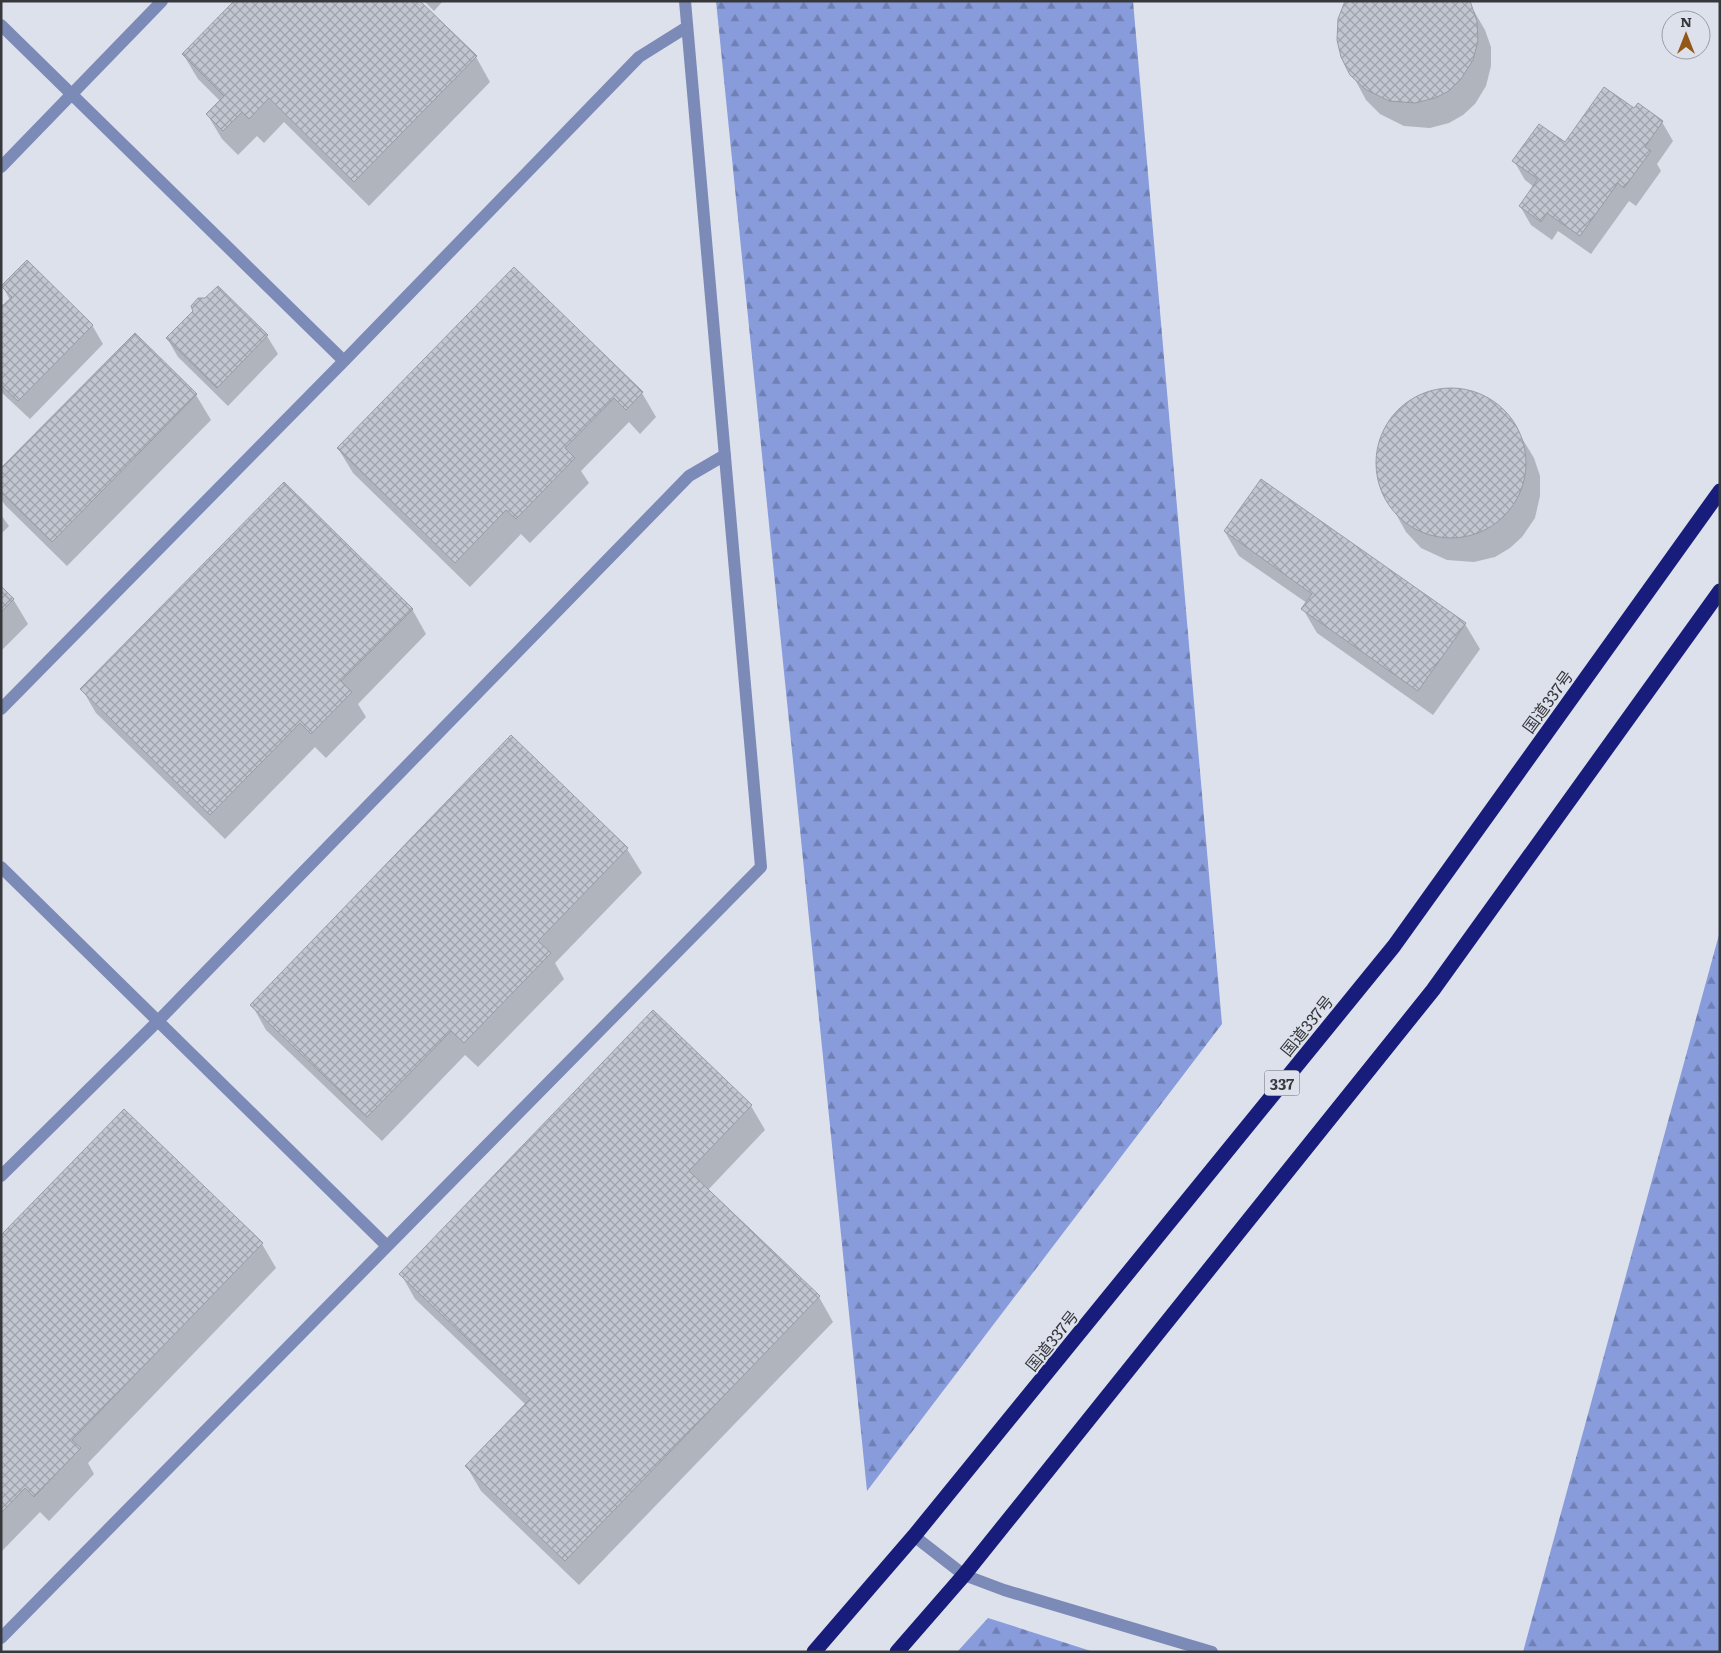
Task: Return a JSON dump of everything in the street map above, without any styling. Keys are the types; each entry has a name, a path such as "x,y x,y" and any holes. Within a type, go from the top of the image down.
{"highway":[{"name":"国道337号","path":"814,1652 914,1536 1394,946 1720,491"},
{"path":"897,1652 964,1575 1434,990 1720,591"}],"street":[{"path":"1,167 162,1"},
{"path":"1,1638 761,867 685,1"},
{"path":"1,25 344,361"},
{"path":"1,709 344,361 639,57 687,27"},
{"path":"1,1176 158,1021 689,476 725,455"},
{"path":"1,868 387,1246"},
{"path":"914,1536 964,1575 1004,1590 1212,1652"}],"green space":[{"path":"716,1 1133,1 1222,1024 867,1491"},
{"path":"1720,931 1720,1652 1523,1652"},
{"path":"988,1618 1094,1652 957,1652"}],"building":[{"path":"234,1 420,1 477,56 354,182 269,98 249,119 242,112 223,131 206,114 224,96 182,54"},
{"path":"1345,1 1470,1 1477,21 1478,41 1473,60 1461,79 1449,91 1435,98 1415,103 1389,101 1365,89 1350,75 1341,57 1337,40 1338,19"},
{"path":"1604,87 1634,108 1638,103 1663,121 1645,147 1651,151 1624,188 1618,183 1580,236 1547,213 1541,222 1519,206 1538,179 1512,161 1539,124 1565,142"},
{"path":"27,260 93,325 18,401 1,385 1,307 12,297 1,286"},
{"path":"514,267 643,392 626,410 614,398 565,448 575,458 516,519 506,510 455,563 337,448"},
{"path":"218,286 268,335 217,388 166,338 193,311 191,306 198,298 205,298"},
{"path":"135,333 197,394 52,542 1,492 1,468"},
{"path":"1451,388 1480,394 1504,410 1520,434 1526,463 1520,492 1504,516 1480,532 1451,538 1422,532 1398,516 1382,492 1376,463 1382,434 1398,410 1422,394"},
{"path":"1261,479 1466,623 1418,691 1301,609 1312,594 1224,531"},
{"path":"284,482 413,609 341,681 352,692 311,734 300,723 210,815 80,689"},
{"path":"1,586 14,599 1,612"},
{"path":"511,735 628,848 538,941 551,953 464,1043 451,1031 367,1117 250,1005"},
{"path":"653,1010 752,1105 689,1171 820,1296 565,1561 465,1466 530,1399 399,1274"},
{"path":"124,1109 263,1243 72,1440 81,1448 34,1497 25,1488 1,1513 1,1235"}]}
